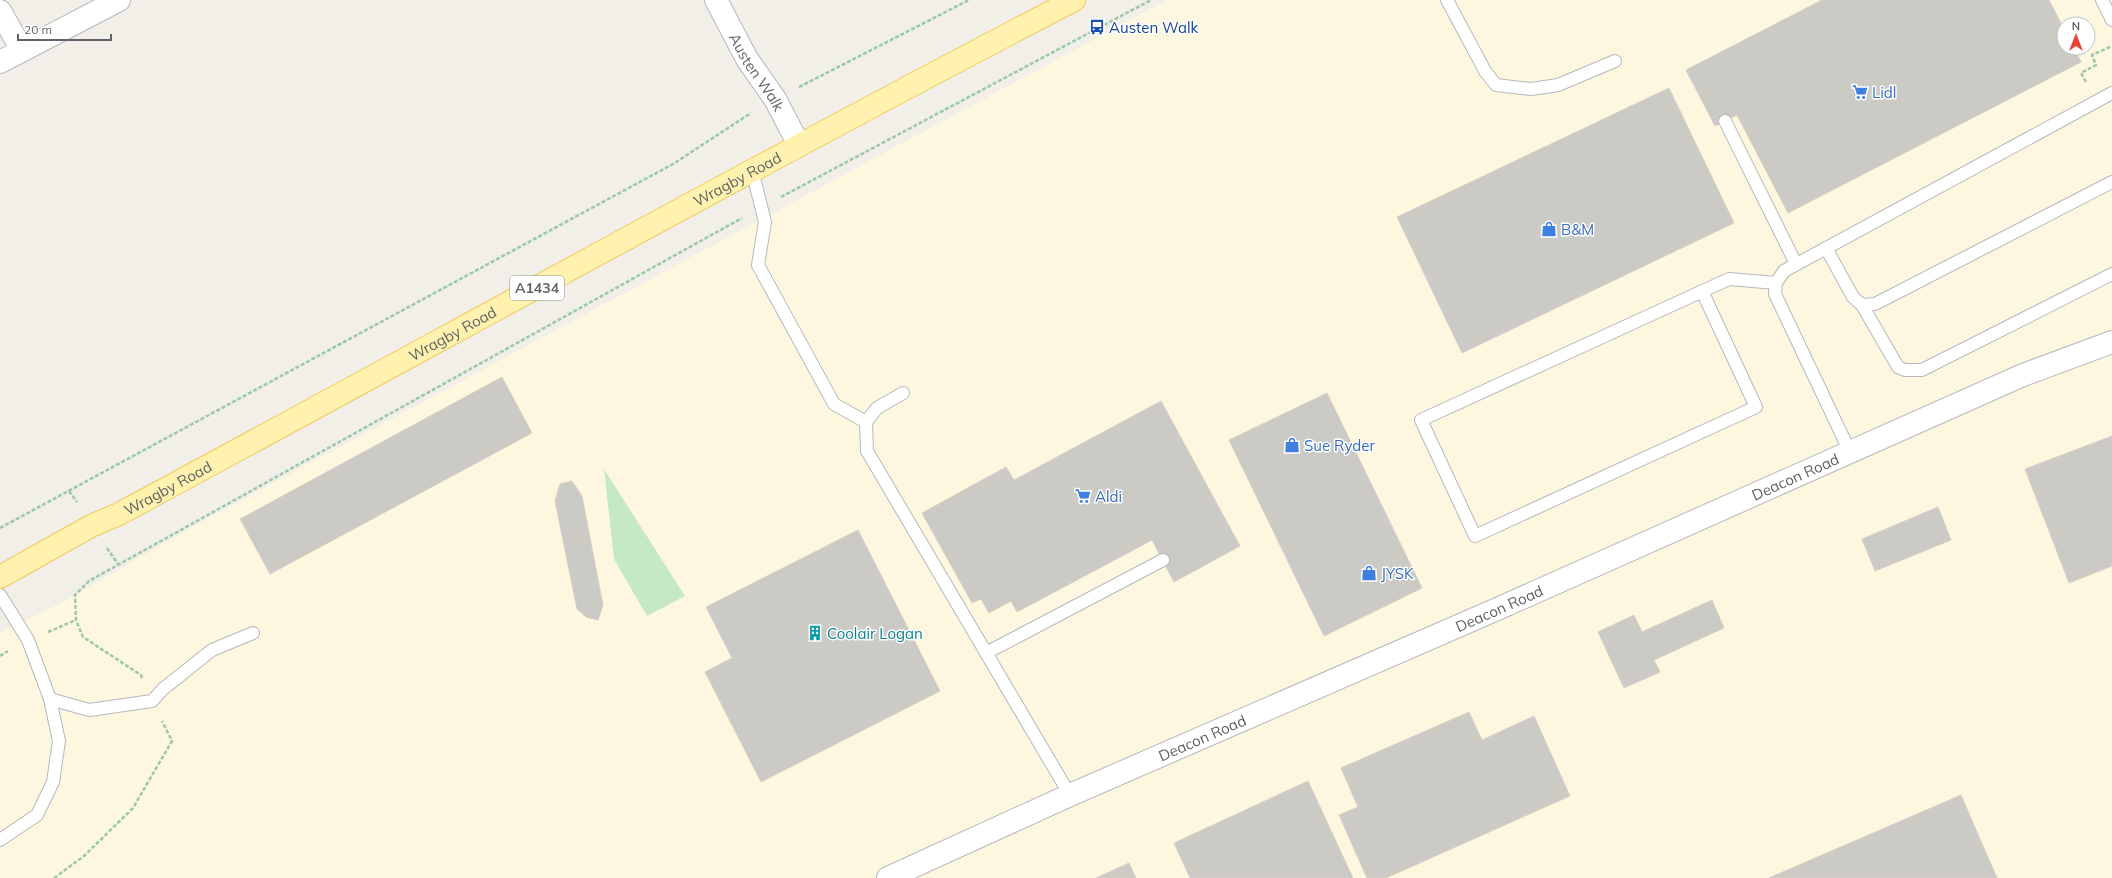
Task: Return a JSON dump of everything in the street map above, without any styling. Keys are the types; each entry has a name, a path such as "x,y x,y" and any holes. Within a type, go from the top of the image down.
{"main road":[{"name":"Wragby Road","path":"0,577 92,526 119,514 427,348 752,170 1074,0"}],"street":[{"path":"0,62 119,0"},
{"name":"Austen Walk","path":"716,0 747,59 775,99 799,145"},
{"path":"0,11 22,50"},
{"name":"Deacon Road","path":"888,878 1070,795 1503,607 2023,375 2112,342"}],"lane":[{"path":"1447,0 1484,72 1496,85 1531,89 1558,85 1615,61"},
{"path":"2102,0 2112,20"},
{"path":"1850,452 1775,294 1776,283 1784,271 2112,93"},
{"path":"1725,121 1796,264"},
{"path":"752,170 765,222 758,265 834,404 866,422"},
{"path":"1862,305 1875,304 2112,182"},
{"path":"1826,248 1853,298 1862,305 1898,367 1905,370 1922,370 2112,274"},
{"path":"1702,291 1756,407 1475,536 1421,420 1728,279 1776,283"},
{"path":"903,393 877,408 866,422 867,451 1070,795"},
{"path":"986,653 1163,560"},
{"path":"0,595 28,640 50,699 59,741 53,782 37,815 0,840"},
{"path":"50,699 89,710 152,701 163,689 212,650 253,632"}],"path":[{"path":"807,83 970,0"},
{"path":"54,878 84,856 133,808 172,741 141,675 83,637 76,620 75,595 89,581 762,208 1151,0"},
{"path":"0,528 673,164 740,119"}],"shaded area":[{"path":"1167,0 2112,0 2112,878 0,878 0,633 63,602 192,527"}],"green space":[{"path":"604,469 685,596 647,616 614,559"}],"building":[{"name":"Lidl","path":"1822,0 2049,0 2057,16 2056,16 2056,56 2078,56 2081,62 1788,213 1737,115 1715,126 1686,70"},
{"path":"1669,88 1734,223 1462,353 1397,217"},
{"path":"502,377 532,433 270,574 240,519"},
{"path":"1327,393 1422,588 1324,636 1229,440"},
{"name":"Aldi","path":"1161,401 1240,546 1174,582 1152,540 1017,612 1011,601 989,613 981,599 972,603 922,513 1006,467 1014,480"},
{"path":"2112,436 2112,566 2069,583 2025,469"},
{"path":"572,481 582,496 603,605 598,620 586,617 577,609 555,501 560,484"},
{"path":"1938,507 1951,540 1875,571 1862,539"},
{"name":"Coolair Logan","path":"858,530 940,691 761,782 705,672 732,658 706,607"},
{"path":"1712,600 1724,628 1654,660 1660,672 1624,688 1598,632 1634,615 1642,632"},
{"path":"1469,712 1482,740 1534,716 1570,796 1386,878 1367,878 1339,815 1358,807 1341,768"},
{"path":"1308,781 1353,878 1190,878 1174,843"},
{"path":"1961,795 1997,878 1769,878"},
{"path":"1129,863 1136,878 1096,878"}],"place":[{"name":"Austen Walk","path":"1097,27"},
{"name":"Lidl","path":"1860,92"},
{"name":"B&M","path":"1549,229"},
{"name":"Sue Ryder","path":"1292,445"},
{"name":"Aldi","path":"1083,496"},
{"name":"JYSK","path":"1369,573"},
{"name":"Coolair Logan","path":"815,633"}]}
